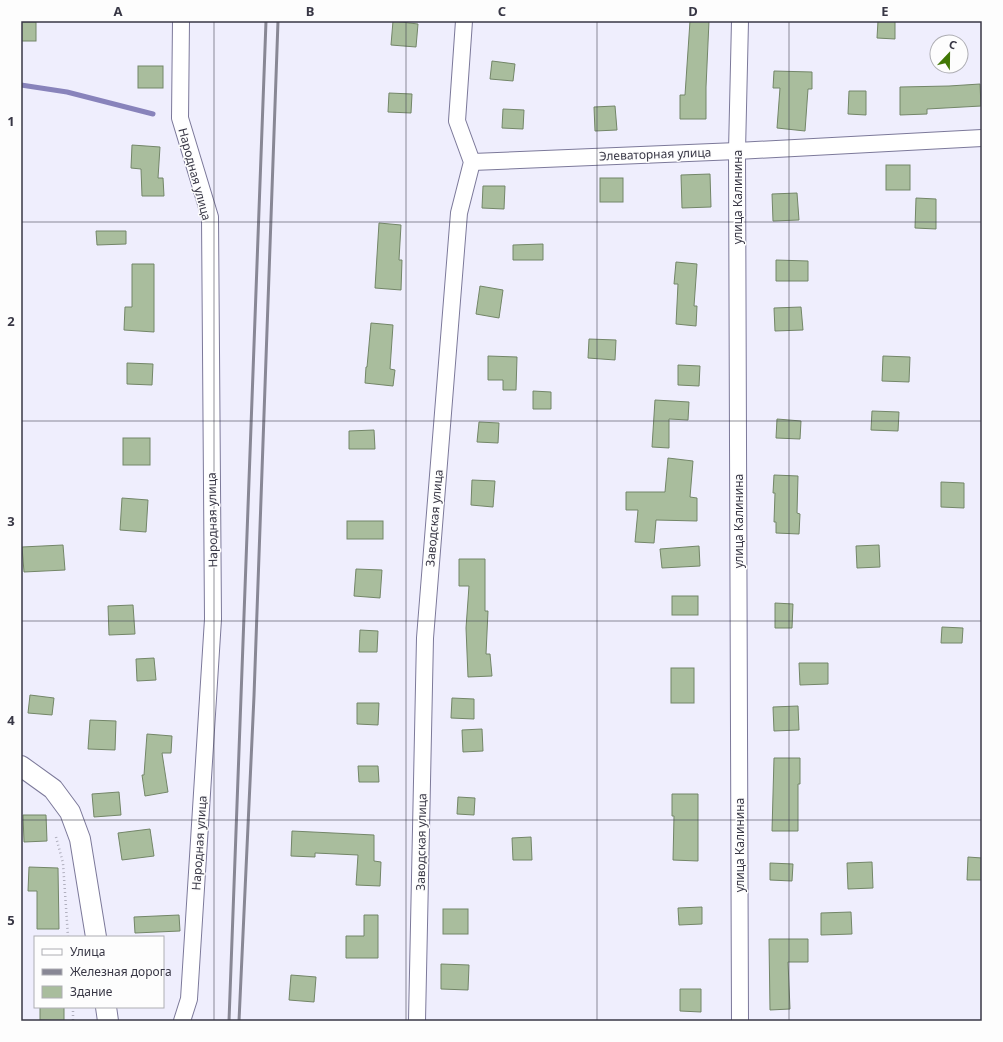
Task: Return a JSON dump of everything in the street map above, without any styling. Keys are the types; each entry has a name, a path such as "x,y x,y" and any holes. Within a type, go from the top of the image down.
{"street":[{"name":"Народная улица","path":"181,21 180,118 210,217 213,619 189,999 182,1021"},
{"path":"464,21 458,121 472,162"},
{"name":"улица Калинина","path":"740,21 737,151 740,1021"},
{"name":"Элеваторная улица","path":"472,162 737,151 982,138"},
{"name":"Заводская улица","path":"417,1021 425,638 459,213 472,162"},
{"path":"21,766 54,789 70,812 80,839 89,886 96,936"},
{"path":"106,1008 108,1021"}],"path":[{"path":"56,837 63,863 68,936"},
{"path":"73,1008 73,1021"}],"building":[{"path":"393,21 418,24 416,47 391,45"},
{"path":"690,21 709,21 706,119 680,119 680,95 685,95"},
{"path":"878,21 895,21 895,39 877,38"},
{"path":"21,22 36,22 36,41 21,41"},
{"path":"492,61 515,64 513,81 490,79"},
{"path":"138,66 163,66 163,88 138,88"},
{"path":"774,71 812,72 812,89 808,89 805,131 777,128 780,88 773,88"},
{"path":"980,84 981,106 927,109 927,114 900,115 900,87"},
{"path":"849,91 866,91 866,115 848,114"},
{"path":"389,93 412,94 411,113 388,112"},
{"path":"615,106 617,130 595,131 594,107"},
{"path":"503,109 524,110 523,129 502,128"},
{"path":"132,145 160,147 158,178 163,178 164,196 142,196 141,169 131,168"},
{"path":"886,165 910,165 910,190 886,190"},
{"path":"710,174 711,207 682,208 681,175"},
{"path":"600,178 623,178 623,202 600,202"},
{"path":"483,186 505,186 504,209 482,208"},
{"path":"797,193 799,220 773,221 772,194"},
{"path":"916,198 936,199 936,229 915,228"},
{"path":"379,223 401,225 399,260 402,260 401,290 375,288"},
{"path":"96,231 126,231 126,244 97,245"},
{"path":"543,244 543,260 513,260 513,245"},
{"path":"776,260 808,261 808,281 776,281"},
{"path":"676,262 697,264 694,306 697,306 696,326 676,324 678,284 674,284"},
{"path":"132,264 154,264 154,332 124,330 125,307 132,307"},
{"path":"480,286 503,290 499,318 476,314"},
{"path":"801,307 803,330 775,331 774,308"},
{"path":"371,323 393,325 390,369 395,370 393,386 365,383"},
{"path":"589,339 616,340 615,360 588,358"},
{"path":"488,356 517,357 516,390 503,390 503,380 488,380"},
{"path":"883,356 910,357 909,382 882,381"},
{"path":"127,363 153,364 152,385 127,384"},
{"path":"678,365 700,366 699,386 678,385"},
{"path":"533,391 551,392 551,409 533,409"},
{"path":"655,400 689,402 688,420 669,419 669,448 652,447"},
{"path":"872,411 899,412 898,431 871,430"},
{"path":"777,419 801,421 800,439 776,438"},
{"path":"479,422 499,423 498,443 477,442"},
{"path":"374,430 375,449 349,449 349,431"},
{"path":"123,438 150,438 150,465 123,465"},
{"path":"668,458 693,461 690,497 697,498 697,521 656,520 654,543 635,542 638,510 626,510 626,492 665,492"},
{"path":"774,475 798,476 797,513 800,514 799,534 776,533 776,522 774,522 775,493 773,493"},
{"path":"472,480 495,481 493,507 471,505"},
{"path":"941,482 964,483 964,508 941,507"},
{"path":"122,498 148,500 146,532 120,530"},
{"path":"347,521 383,521 383,539 347,539"},
{"path":"63,545 65,570 24,572 22,547"},
{"path":"879,545 880,567 857,568 856,546"},
{"path":"699,546 700,566 662,568 660,549"},
{"path":"459,559 485,559 485,611 488,611 486,654 490,654 492,676 468,677 466,628 469,586 459,586"},
{"path":"356,569 382,570 380,598 354,596"},
{"path":"672,596 698,596 698,615 672,615"},
{"path":"775,603 793,604 792,628 775,628"},
{"path":"133,605 135,634 109,635 108,606"},
{"path":"942,627 963,628 962,643 941,643"},
{"path":"360,630 378,631 377,652 359,652"},
{"path":"154,658 156,680 137,681 136,659"},
{"path":"799,663 828,663 828,684 800,685"},
{"path":"671,668 694,668 694,703 671,703"},
{"path":"30,695 54,698 52,715 28,713"},
{"path":"452,698 474,699 474,719 451,718"},
{"path":"357,703 379,703 378,725 357,724"},
{"path":"798,706 799,730 774,731 773,707"},
{"path":"90,720 116,721 115,750 88,749"},
{"path":"482,729 483,751 463,752 462,730"},
{"path":"147,734 172,736 171,753 162,753 168,792 145,796 142,775 144,775"},
{"path":"774,758 800,758 800,784 798,784 798,831 772,831"},
{"path":"358,766 378,766 379,782 359,782"},
{"path":"119,792 121,815 94,817 92,794"},
{"path":"672,794 698,794 698,861 673,860 674,816 672,816"},
{"path":"458,797 475,798 474,815 457,814"},
{"path":"23,815 46,815 47,841 24,842"},
{"path":"150,829 154,856 122,860 118,833"},
{"path":"292,831 374,835 374,861 381,862 380,886 356,885 358,855 315,853 315,857 291,856"},
{"path":"531,837 532,860 513,860 512,838"},
{"path":"968,857 982,858 982,880 967,880"},
{"path":"872,862 873,888 848,889 847,863"},
{"path":"770,863 793,864 792,881 770,880"},
{"path":"29,867 58,868 59,929 37,929 37,891 28,891"},
{"path":"702,907 702,924 679,925 678,908"},
{"path":"443,909 468,909 468,934 443,934"},
{"path":"851,912 852,934 821,935 821,913"},
{"path":"179,915 180,931 135,933 134,917"},
{"path":"364,915 378,915 378,958 346,958 346,936 364,936"},
{"path":"769,939 808,939 808,962 788,962 790,1009 770,1010"},
{"path":"441,964 469,965 468,990 441,989"},
{"path":"291,975 316,977 314,1002 289,1000"},
{"path":"680,989 701,989 701,1012 680,1011"},
{"path":"40,1008 64,1008 64,1021 40,1020"}],"waterway":[{"path":"21,85 67,92 153,114"}],"railway":[{"path":"229,1021 266,21"},
{"path":"239,1021 254,696 278,21"}]}
